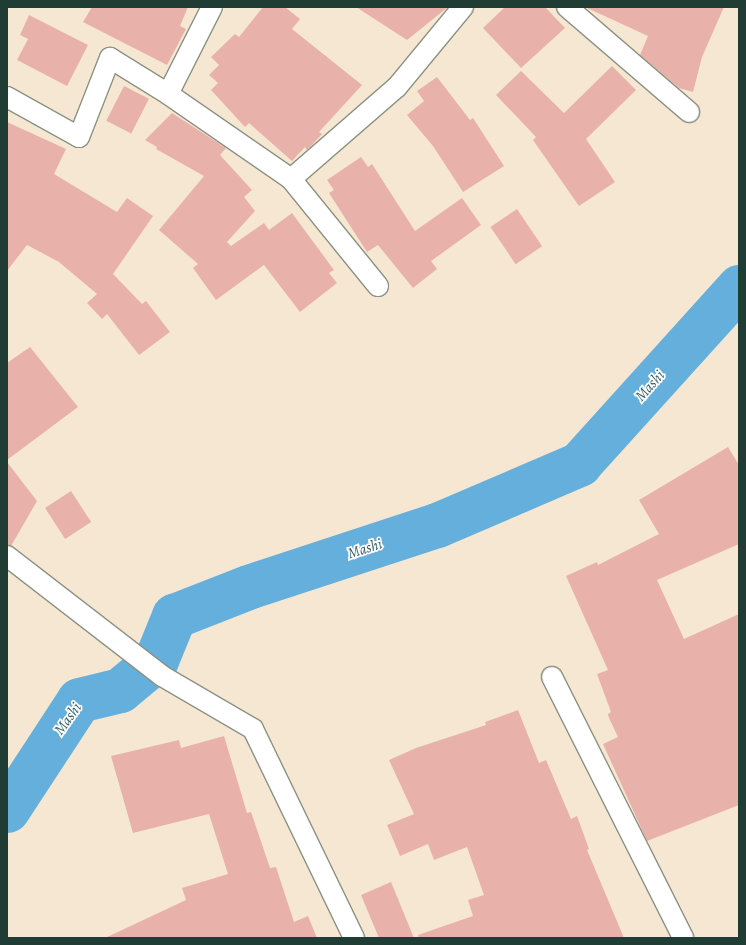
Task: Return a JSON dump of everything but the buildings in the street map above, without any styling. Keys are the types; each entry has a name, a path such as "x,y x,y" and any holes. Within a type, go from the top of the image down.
{"street":[{"path":"168,94 212,7"},
{"path":"291,179 397,87 463,7"},
{"path":"567,7 689,112"},
{"path":"7,97 78,137 110,58 168,94 291,179 378,286"},
{"path":"7,556 162,676 253,729 354,938"},
{"path":"552,677 683,938"}],"waterway":[{"name":"Mashi","path":"7,810 79,700 120,690 156,660 174,616 248,587 437,525 579,464 739,287"}]}
